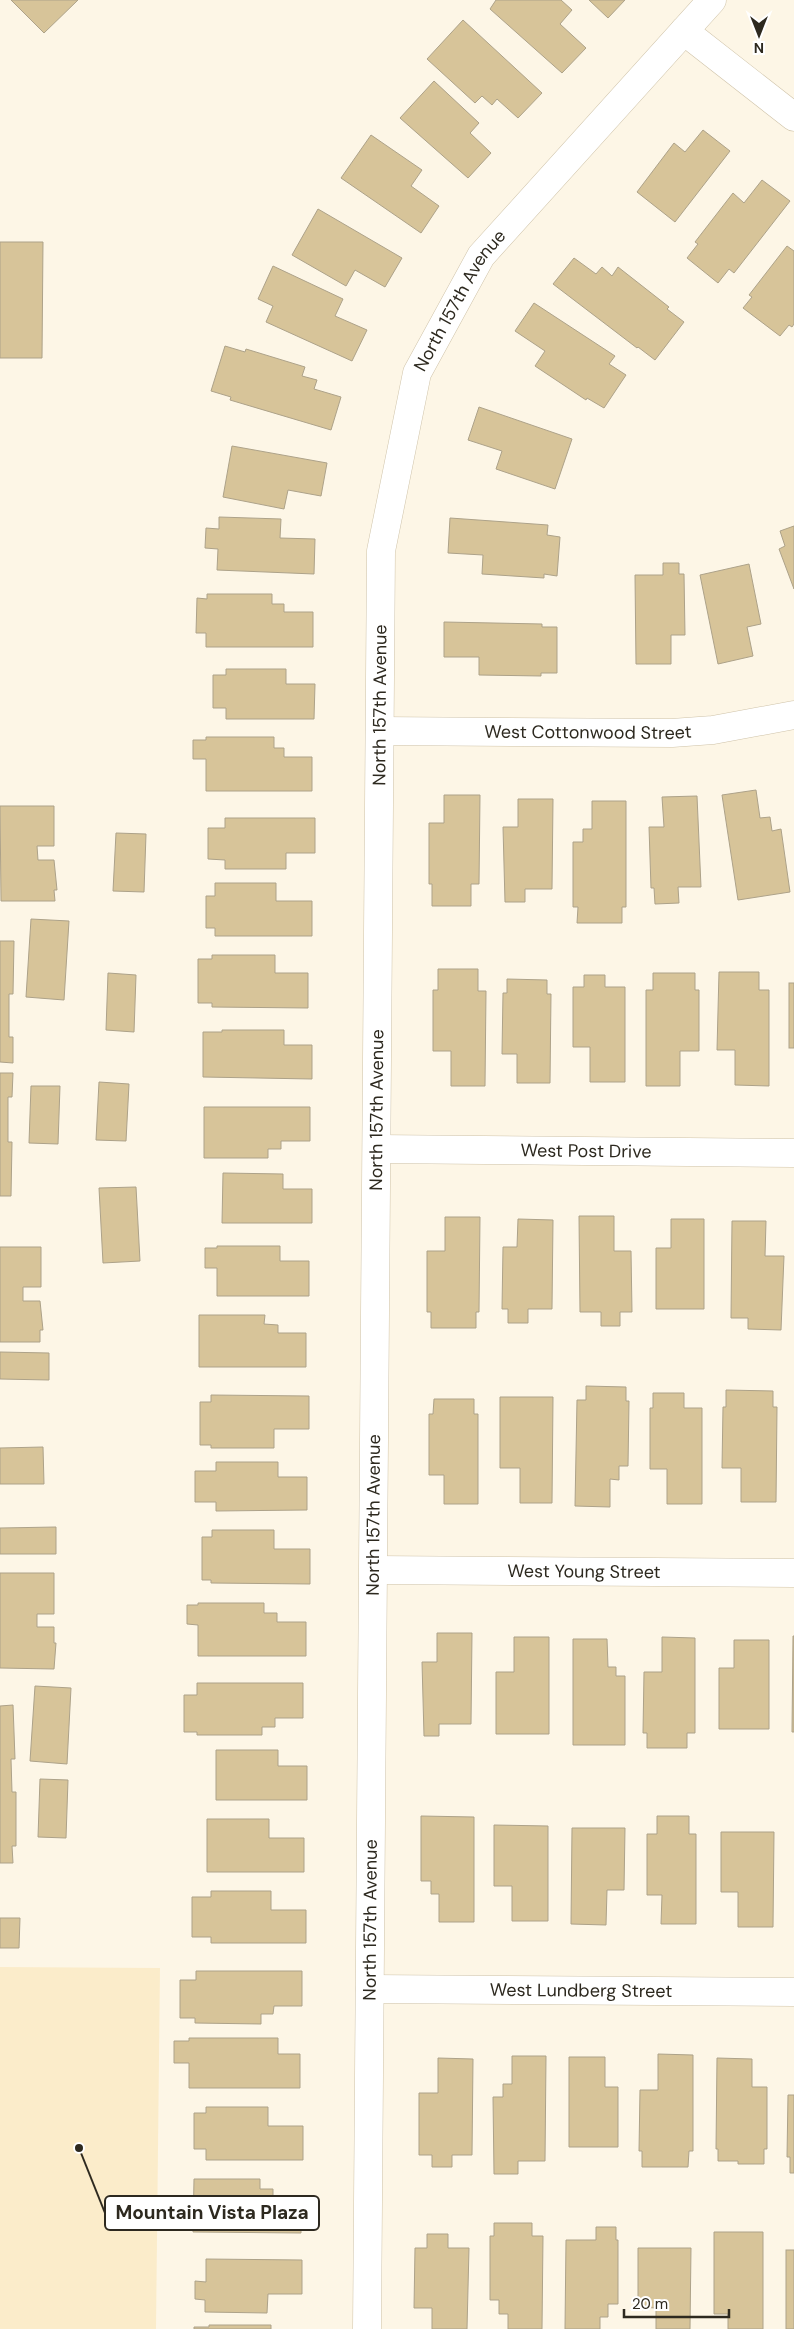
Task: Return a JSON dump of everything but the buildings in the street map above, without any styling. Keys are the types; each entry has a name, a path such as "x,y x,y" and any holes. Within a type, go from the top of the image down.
{"street":[{"name":"North 157th Avenue","path":"367,2329 381,551 417,374 481,256 712,0"},
{"path":"684,31 794,117"},
{"name":"West Cottonwood Street","path":"380,731 672,733 713,730 794,715"},
{"name":"West Post Drive","path":"376,1149 794,1153"},
{"name":"West Young Street","path":"374,1570 794,1573"},
{"name":"West Lundberg Street","path":"370,1989 794,1992"}],"shaded area":[{"path":"0,1967 160,1968 156,2329 0,2329"}],"place":[{"name":"Mountain Vista Plaza","path":"79,2148"}]}
